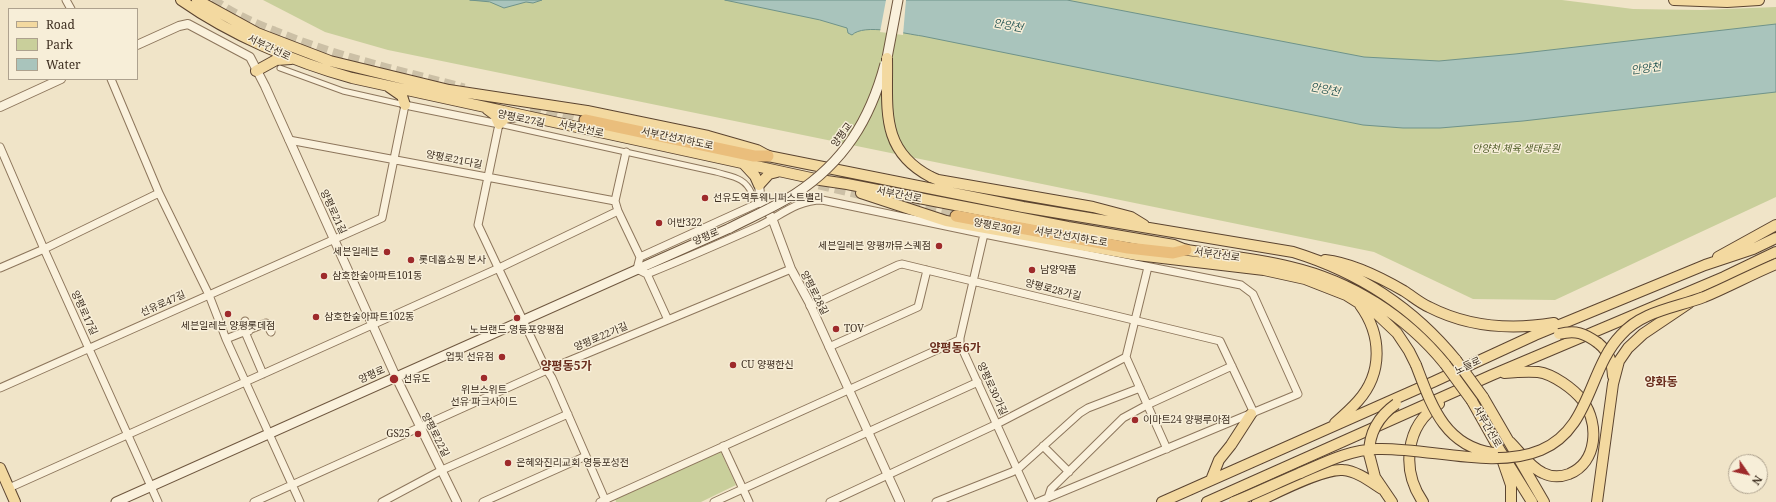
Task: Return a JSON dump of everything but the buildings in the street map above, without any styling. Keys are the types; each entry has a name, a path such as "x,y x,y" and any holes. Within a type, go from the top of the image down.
{"highway":[{"name":"서부간선지하도로","path":"585,120 754,156 768,156"},
{"name":"서부간선지하도로","path":"956,216 1128,248 1186,255"}],"main road":[{"name":"서부간선로","path":"181,0 220,24 290,59 332,73 389,87 396,87 778,172 1060,226 1174,245 1186,255 1286,266 1337,282 1359,293 1392,314 1418,334 1445,364 1472,402 1532,502"},
{"name":"서부간선로","path":"197,0 257,33 330,61 449,90 587,111 693,133 757,150 768,156 1023,207 1129,226 1148,227 1254,245 1293,252 1312,258 1359,279 1394,300 1424,325 1456,360 1484,397 1544,502"},
{"path":"206,0 224,15"},
{"name":"양평교","path":"730,228 794,195 826,170 846,149 861,128 880,85 887,58 898,0"},
{"path":"1674,0 1741,2 1759,0"},
{"path":"887,58 888,110 892,137 898,149 907,159 931,177 938,180 1093,207 1131,217 1148,227"},
{"path":"256,71 276,60 290,59"},
{"path":"389,87 402,96 405,105 411,99 424,94"},
{"path":"485,107 495,115 499,124 506,118 518,115"},
{"path":"743,163 755,176 759,185 769,174 778,172"},
{"path":"834,183 915,212 946,221 1172,260 1186,255 1293,276 1325,286 1358,302 1384,320 1397,333 1409,350 1434,410 1450,432 1472,447 1502,453 1532,453 1541,450 1560,439 1581,411 1604,361 1615,342 1631,325 1659,311 1706,296 1776,264"},
{"path":"1705,265 1736,246 1776,225"},
{"name":"양평로","path":"116,502 730,228"},
{"name":"노들로","path":"1162,502 1433,382 1535,335 1705,265 1753,249 1776,238"},
{"name":"노들로","path":"1207,502 1492,375 1724,277 1776,252"},
{"path":"1312,258 1336,261 1364,271 1395,286 1432,309 1473,323 1514,328 1540,326 1574,320"},
{"path":"1597,502 1613,384 1619,361 1628,348 1643,334 1689,304 1724,277"},
{"path":"1330,428 1358,401 1370,383 1376,368 1377,351 1374,334 1370,321 1358,302"},
{"path":"1535,335 1559,334 1572,331 1588,336 1608,351 1612,364 1613,384"},
{"path":"1492,375 1511,372 1539,372 1560,381 1576,392 1586,406 1591,419 1593,434 1592,448 1589,456 1579,469 1559,476 1544,474 1533,466 1510,442"},
{"path":"1392,502 1382,489 1375,476 1369,454 1374,430 1384,415 1396,404 1433,382"},
{"path":"1424,502 1414,482 1409,464 1409,454 1414,432 1421,420 1432,408 1458,390"},
{"path":"1212,480 1219,460 1253,413"},
{"path":"1234,502 1330,460 1363,450 1388,449 1495,458 1502,453"},
{"path":"1502,453 1511,485 1511,502"},
{"path":"0,468 15,502"},
{"path":"1257,502 1318,475 1337,470 1354,473 1382,489"}],"street":[{"name":"양평로21길","path":"138,45 179,26 188,24 250,57 265,86 396,377"},
{"name":"양평로27길","path":"280,68 343,91 716,172 742,180 749,186 752,194"},
{"path":"0,106 59,80"},
{"path":"111,80 159,193 209,294 226,339 270,433 300,502"},
{"path":"394,159 405,105"},
{"path":"499,124 478,225 522,320 552,378 604,501 959,340 984,234"},
{"name":"양평로21다길","path":"288,140 615,201"},
{"name":"양평로17길","path":"0,147 44,249 158,502"},
{"path":"626,152 615,201 618,211 640,257 637,269 647,274 668,320"},
{"name":"선유로47길","path":"0,388 382,218 394,159"},
{"name":"양평로28길","path":"759,185 761,202 772,218 791,269 810,306 900,502"},
{"path":"0,268 44,249 159,193"},
{"name":"양평로30길","path":"772,218 805,202 822,200 833,201 984,234 1241,285 1253,294 1298,394 1253,413"},
{"name":"양평로","path":"640,257 761,202"},
{"path":"9,488 499,268 618,211"},
{"name":"양평로","path":"647,274 759,226 772,218"},
{"name":"양평로28가길","path":"810,306 898,265 927,270 1135,320 1220,341 1253,413"},
{"path":"1148,267 1126,357 1167,449"},
{"name":"양평로22가길","path":"254,502 547,370 791,269"},
{"path":"829,347 918,307 927,270"},
{"path":"245,321 247,331 263,374"},
{"path":"226,339 266,323 271,332"},
{"name":"양평로30가길","path":"959,340 1032,502"},
{"path":"830,502 887,474 997,424 1126,357"},
{"path":"1048,498 1051,489 1119,421 1147,405 1232,366"},
{"name":"양평로22길","path":"396,377 457,502"},
{"path":"714,502 978,382"},
{"path":"936,502 1017,469 1080,413 1088,408 1140,388"},
{"path":"1038,502 1253,413"},
{"path":"382,502 395,499 442,470 568,414"},
{"path":"723,446 748,502"},
{"path":"1044,446 1068,472"},
{"path":"483,502 586,456"}],"green space":[{"name":"안양천 체육 생태공원","path":"263,0 1562,0 1633,9 1701,10 1776,7 1776,197 1555,300 1473,299 1374,252 388,50 325,32"},
{"path":"719,448 736,485 701,502 616,502 615,498"}],"water":[{"path":"470,0 542,0 533,3 526,2 504,8 490,2"},
{"name":"안양천","path":"725,0 1067,0 1364,57 1439,61 1515,54 1776,24 1776,92 1523,121 1440,128 1403,128 1363,125 922,36 886,30 866,30 852,35 848,33 847,28 820,20"}],"pier":[{"path":"886,0 906,0 903,35 880,32"}],"tunnel":[{"path":"212,0 227,10 258,26 297,41 368,64 464,89"},
{"path":"531,106 585,120"},
{"path":"819,184 871,196"},
{"path":"909,205 956,216"}],"place":[{"name":"선유도역투웨니퍼스트밸리","path":"705,198"},
{"name":"어반322","path":"659,223"},
{"name":"세븐일레븐 양평까뮤스퀘점","path":"939,246"},
{"name":"세븐일레븐","path":"387,252"},
{"name":"롯데홈쇼핑 본사","path":"411,260"},
{"name":"남양약품","path":"1032,270"},
{"name":"삼호한숲아파트101동","path":"324,276"},
{"name":"세븐일레븐 양평롯데점","path":"228,314"},
{"name":"삼호한숲아파트102동","path":"316,317"},
{"name":"노브랜드 영등포양평점","path":"517,318"},
{"name":"TOV","path":"836,329"},
{"name":"업핏 선유점","path":"502,357"},
{"name":"CU 양평한신","path":"733,365"},
{"name":"위브스위트 선유 파크사이드","path":"484,378"},
{"name":"선유도","path":"394,379"},
{"name":"이마트24 양평루아점","path":"1135,420"},
{"name":"GS25","path":"418,434"},
{"name":"은혜와진리교회 영등포성전","path":"508,463"}],"district":[{"name":"양평동6가","path":"955,349"},
{"name":"양평동5가","path":"566,367"},
{"name":"양화동","path":"1661,383"}]}
